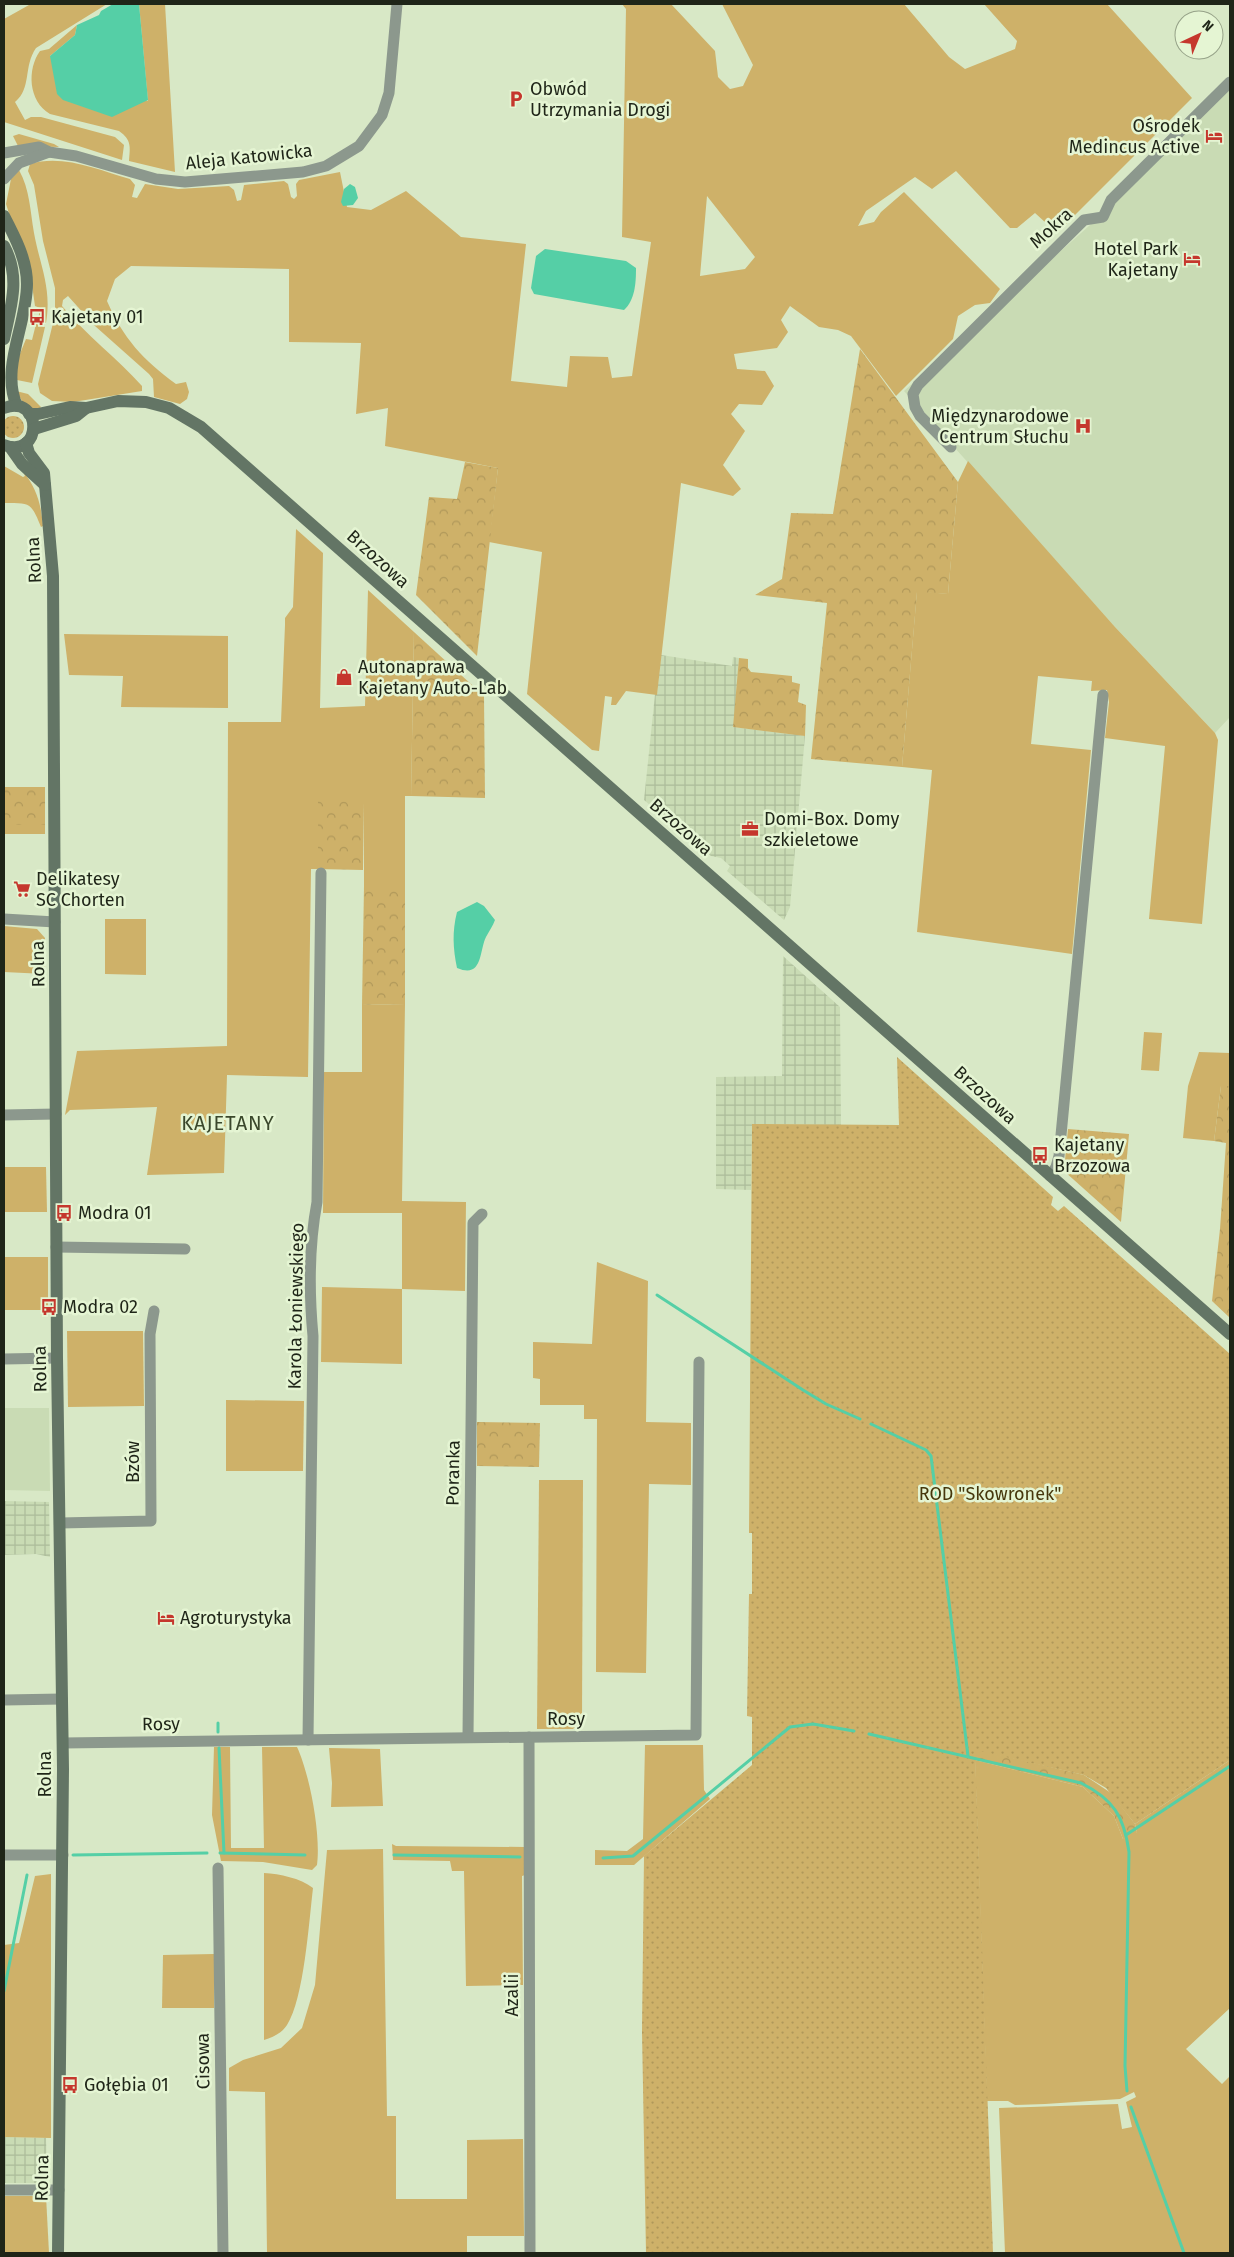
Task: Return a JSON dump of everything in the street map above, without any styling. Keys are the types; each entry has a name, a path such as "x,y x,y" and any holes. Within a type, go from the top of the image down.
{"street":[{"name":"Aleja Katowicka","path":"4,153 39,147 49,152 76,156 156,179 185,182 303,172 326,166 358,146 382,115 389,93 397,4"},
{"name":"Mokra","path":"951,447 917,412 913,394 918,385 1084,220 1103,217 1114,197 1230,82"},
{"name":"Aleja Katowicka","path":"4,179 19,163 49,152"},
{"path":"4,216 22,254 26,277 26,294 9,377 10,393 18,406 29,414 34,430 26,443 7,446"},
{"path":"4,246 12,264 14,284 4,339"},
{"name":"Brzozowa","path":"29,414 38,414 70,407 86,408 118,402 146,402 169,408 201,427 1230,1334"},
{"path":"4,408 18,406"},
{"name":"Brzozowa","path":"34,430 76,416 86,408"},
{"name":"Rolna","path":"26,443 29,453 44,473 53,563 56,1247 63,1743 58,2253"},
{"path":"7,446 22,464 45,485"},
{"path":"1050,1176 1056,1167 1059,1156 1103,694"},
{"name":"Karola Łoniewskiego","path":"308,1740 313,1336 311,1315 313,1222 317,1202 321,873"},
{"path":"4,919 55,922"},
{"path":"4,1115 56,1114"},
{"name":"Poranka","path":"468,1737 473,1223 482,1214"},
{"path":"56,1247 185,1248"},
{"name":"Bzów","path":"60,1524 151,1521 150,1334 154,1311"},
{"path":"4,1359 57,1358"},
{"name":"Rosy","path":"63,1743 696,1735 699,1362"},
{"path":"4,1700 62,1699"},
{"name":"Azalii","path":"529,1737 530,2253"},
{"path":"4,1855 63,1855"},
{"name":"Cisowa","path":"218,1868 223,2253"},
{"path":"4,2190 59,2190"}],"shaded area":[{"path":"113,4 139,4 148,100 112,117 63,100 57,94 50,56 75,35 77,25 99,15 101,11"},
{"name":"Międzynarodowe Centrum Słuchu","path":"1230,87 1230,717 1215,733 1115,627 904,391 1090,225"},
{"path":"350,184 355,187 358,198 353,205 343,206 341,202 344,189"},
{"path":"545,249 626,261 636,268 634,291 628,306 624,310 534,294 531,288 536,256"},
{"path":"661,655 732,666 733,657 739,658 734,727 805,736 790,907 784,920 727,871 730,866 721,858 711,856 644,800"},
{"path":"477,902 484,906 495,920 486,937 476,967 472,970 465,970 457,968 454,940 455,919 457,912"},
{"path":"783,956 840,1007 841,1125 752,1124 751,1190 716,1189 716,1077 782,1076"},
{"path":"4,1408 49,1408 50,1491 4,1490"},
{"path":"4,1501 49,1502 50,1557 36,1554 4,1555"},
{"path":"4,2137 46,2138 47,2174 39,2183 4,2183"}],"green space":[{"path":"28,4 107,4 36,48 30,62 24,90 15,102 25,120 31,117 41,117 115,137 124,145 122,160 4,122 4,19"},
{"path":"139,4 165,4 175,172 129,161 130,148 128,141 119,131 50,114 37,101 32,84 33,67 40,51 49,49 77,25 75,35 50,56 148,101"},
{"path":"622,4 671,4 715,51 718,77 730,89 743,86 753,65 722,4 904,4 949,57 965,69 1015,49 1017,41 984,4 1107,4 1192,98 1057,233 1035,213 1017,228 1010,228 956,171 932,189 915,177 866,211 858,226 874,222 881,212 904,192 1000,289 990,303 975,305 958,316 953,339 896,396 851,336 838,330 819,327 790,306 781,320 788,332 777,348 734,354 737,369 765,371 774,386 762,405 739,404 731,414 745,431 723,465 741,489 733,496 681,483 657,695 626,691 616,705 611,705 612,697 605,696 599,751 592,750 527,694 542,552 489,542 498,468 385,446 388,408 356,414 361,343 289,342 289,269 131,266 115,279 107,301 113,314 127,337 144,357 176,384 186,382 189,392 187,399 180,404 154,397 153,379 149,374 95,326 68,296 63,300 62,306 142,386 142,391 73,402 52,401 40,393 38,384 55,315 55,288 43,241 34,185 28,171 30,164 42,161 80,164 130,179 135,185 132,197 137,198 145,184 178,189 229,186 234,190 237,201 241,200 244,185 284,181 288,184 291,197 294,199 297,196 296,184 299,180 340,172 347,207 371,210 406,191 461,237 526,244 511,381 567,387 570,356 608,357 612,378 632,376 651,242 622,237 626,9","holes":["707,196 755,257 745,269 700,276"]},
{"path":"19,134 59,147 18,146 13,136"},
{"path":"19,170 28,193 34,233 48,299 46,323 38,320 40,308 35,306 32,285 6,204 11,179"},
{"path":"36,324 45,327 32,383 17,380 15,366 26,339 32,340"},
{"path":"860,349 958,482 948,594 917,592 902,767 811,759 827,603 755,595 782,579 791,513 833,514"},
{"path":"16,391 28,394 41,407 38,410 25,406"},
{"path":"13,416 21,419 24,427 21,435 13,438 5,435 2,427 5,419"},
{"path":"968,461 1115,627 1215,733 1218,740 1202,924 1149,919 1165,746 1105,738 1109,702 1107,690 1091,691 1092,681 1038,676 1031,744 1091,750 1072,954 917,932 932,770 902,767 917,591 948,594 958,482"},
{"path":"465,462 498,468 477,656 416,595 429,497 457,499"},
{"path":"4,466 23,477 25,476 23,471 32,484 38,497 43,526 41,527 32,508 19,503 4,503"},
{"path":"296,529 323,553 320,708 365,706 368,590 414,632 411,796 405,796 405,886 364,886 364,802 318,869 311,869 308,1077 227,1075 224,1173 147,1175 157,1107 70,1110 65,1115 77,1051 227,1046 228,722 281,722 285,618 293,607"},
{"path":"414,632 484,696 485,798 411,796"},
{"path":"64,634 228,636 228,708 121,707 123,676 69,675"},
{"path":"739,658 748,659 748,668 751,672 792,676 792,682 800,684 798,702 806,705 805,736 733,727"},
{"path":"4,787 45,787 45,825 4,825"},
{"path":"318,801 364,802 363,870 318,869"},
{"path":"4,825 45,825 45,834 4,834"},
{"path":"364,886 405,886 405,1004 362,1005"},
{"path":"105,919 146,919 146,975 105,974"},
{"path":"4,926 37,929 45,938 45,974 4,972"},
{"path":"405,1004 402,1201 466,1202 465,1291 402,1289 402,1213 323,1213 324,1072 362,1072 362,1005"},
{"path":"1144,1032 1162,1033 1159,1071 1141,1070"},
{"path":"1199,1052 1230,1053 1230,1086 1221,1086 1214,1141 1183,1138 1188,1086"},
{"name":"ROD \"Skowronek\"","path":"897,1057 1053,1197 1051,1205 1058,1211 1064,1206 1230,1354 1230,1760 1135,1824 1106,1788 1084,1775 975,1750 993,2253 646,2253 642,2031 644,1856 752,1765 752,1717 747,1716 749,1594 752,1594 752,1533 749,1533 752,1124 899,1125"},
{"path":"1221,1086 1230,1086 1230,1318 1212,1301 1220,1229 1226,1143 1214,1141"},
{"path":"1068,1129 1129,1134 1121,1222 1064,1171"},
{"path":"4,1167 46,1167 47,1212 4,1212"},
{"path":"4,1257 48,1257 48,1310 4,1310"},
{"path":"597,1262 648,1281 646,1422 691,1423 691,1485 649,1484 646,1673 596,1672 597,1419 584,1419 584,1405 540,1405 540,1379 533,1378 533,1342 592,1344"},
{"path":"322,1287 402,1289 402,1364 321,1362"},
{"path":"67,1331 143,1331 144,1406 68,1407"},
{"path":"226,1400 304,1401 303,1471 226,1471"},
{"path":"477,1422 540,1423 539,1467 477,1466"},
{"path":"539,1480 583,1480 582,1720 573,1729 537,1729"},
{"path":"645,1745 703,1745 704,1790 710,1799 634,1865 595,1865 595,1850 627,1851 643,1839"},
{"path":"214,1747 230,1747 231,1848 264,1848 262,1747 297,1747 306,1773 316,1822 317,1865 312,1870 263,1862 221,1861 212,1815"},
{"path":"329,1748 380,1749 383,1806 331,1807 332,1783"},
{"path":"975,1749 1084,1775 1111,1793 1135,1824 1137,1832 1131,1838 1123,1839 1114,1816 1083,1787 975,1760"},
{"path":"975,1760 1083,1787 1114,1816 1123,1839 1137,1832 1135,1824 1230,1760 1230,2008 1186,2049 1222,2084 1230,2076 1230,2253 1005,2253 999,2108 1118,2104 1122,2129 1132,2127 1126,2102 1136,2097 1134,2092 1120,2099 1045,2104 1015,2105 1008,2101 987,2101"},
{"path":"392,1844 396,1846 525,1847 525,1875 522,1876 523,1985 466,1986 464,1871 452,1871 450,1861 393,1860"},
{"path":"383,1849 387,2116 396,2116 396,2199 467,2199 467,2140 523,2139 524,2236 467,2236 467,2253 267,2253 265,2092 229,2091 229,2068 243,2060 281,2048 302,2028 315,1985 327,1850"},
{"path":"264,1873 290,1877 313,1888 302,1979 293,2013 282,2031 264,2040"},
{"path":"51,1874 51,2138 4,2137 4,1945 19,1943 35,1876"},
{"path":"214,1954 214,2008 162,2008 163,1955"},
{"path":"4,2196 46,2196 49,2253 4,2253"}],"waterway":[{"path":"657,1295 803,1390 826,1404 860,1419"},
{"path":"871,1424 926,1450 931,1456 968,1756"},
{"path":"218,1723 218,1732"},
{"path":"603,1858 633,1856 790,1727 813,1724 854,1731"},
{"path":"869,1734 1081,1783 1101,1795 1115,1810 1124,1828 1129,1852 1125,2066 1127,2091"},
{"path":"219,1748 224,1853"},
{"path":"1126,1835 1230,1766"},
{"path":"73,1855 207,1853"},
{"path":"220,1853 305,1855"},
{"path":"394,1855 520,1857"},
{"path":"4,1991 27,1875"},
{"path":"1131,2107 1184,2253"}],"place":[{"name":"Obwód Utrzymania Drogi","path":"516,99"},
{"name":"Ośrodek Medincus Active","path":"1214,136"},
{"name":"Hotel Park Kajetany","path":"1192,259"},
{"name":"Kajetany 01","path":"37,317"},
{"name":"Międzynarodowe Centrum Słuchu","path":"1083,426"},
{"name":"Autonaprawa Kajetany Auto-Lab","path":"344,677"},
{"name":"Domi-Box. Domy szkieletowe","path":"750,829"},
{"name":"Delikatesy SC Chorten","path":"22,889"},
{"name":"Kajetany Brzozowa","path":"1040,1155"},
{"name":"Modra 01","path":"64,1213"},
{"name":"Modra 02","path":"49,1307"},
{"name":"Agroturystyka","path":"166,1618"},
{"name":"Gołębia 01","path":"70,2085"}],"district":[{"name":"KAJETANY","path":"228,1123"}]}
